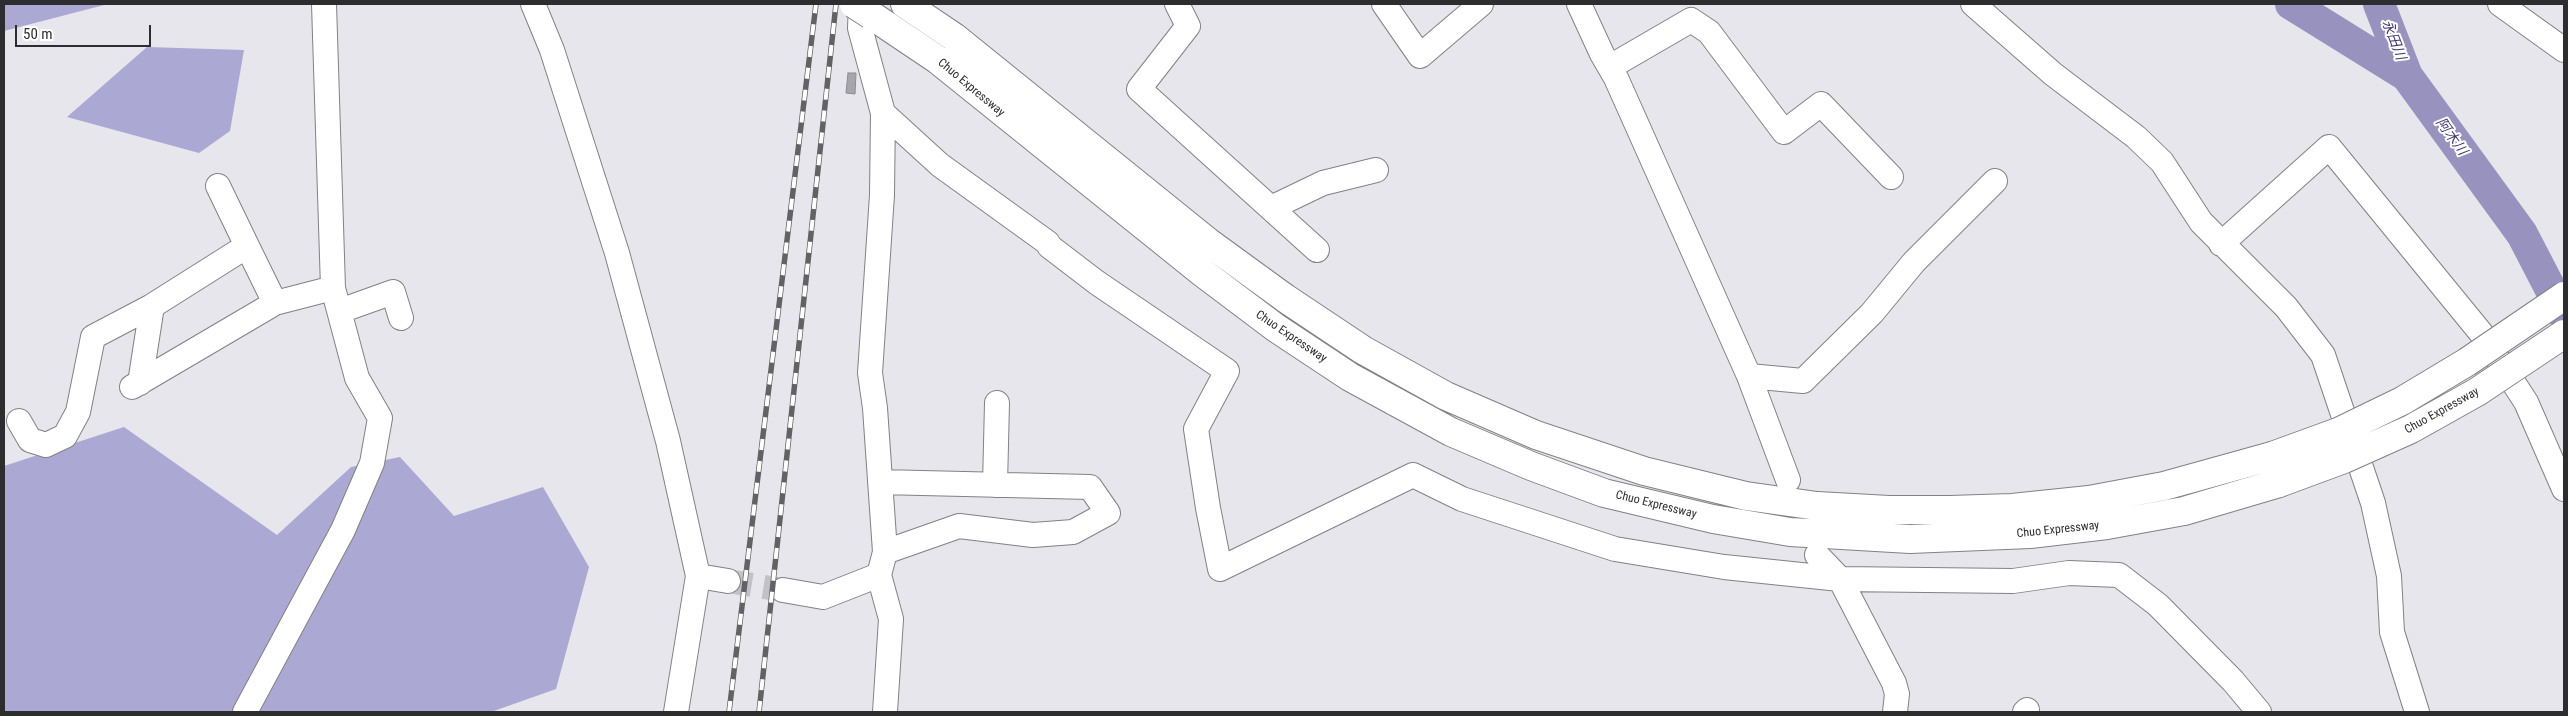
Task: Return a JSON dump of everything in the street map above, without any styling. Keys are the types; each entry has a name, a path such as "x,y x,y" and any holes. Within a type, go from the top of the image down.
{"highway":[{"path":"905,4 954,37 1208,242 1363,350 1446,396 1536,436 1644,471 1746,496 1817,506 1888,510 1986,509 2089,500 2155,488 2272,456 2338,432 2402,400 2475,357 2564,296"},
{"name":"Chuo Expressway","path":"862,7 938,60 1111,201 1276,328 1350,376 1451,432 1531,466 1604,492 1713,519 1790,532 1910,540 2030,534 2106,525 2184,511 2278,483 2344,459 2411,429 2478,392 2564,334"}],"street":[{"path":"245,712 343,530 372,463 380,418 357,378 333,288 324,4"},
{"path":"533,4 552,50 617,253 668,441 698,576 676,712"},
{"path":"1177,4 1188,26 1139,89 1317,250"},
{"path":"1384,4 1420,56 1481,4"},
{"path":"1579,4 1610,67 1749,376 1788,480"},
{"path":"1973,4 2053,74 2136,137 2162,162 2201,222 2286,307 2323,355 2372,503 2389,576 2392,632 2417,712"},
{"path":"2500,4 2564,50"},
{"path":"862,7 860,28 883,113 882,195 870,373 876,408 885,552 878,575 891,619 885,712"},
{"path":"1610,67 1691,20 1709,32 1784,132 1821,104 1891,177"},
{"path":"883,113 940,165 1048,243 1049,246 1096,282 1227,371 1196,429 1208,508 1220,569 1413,474 1462,499 1615,549 1724,567 1840,579 2014,581 2069,573 2119,575 2158,606 2234,681 2259,712"},
{"path":"2221,244 2329,147 2481,333 2526,402 2564,489"},
{"path":"1271,208 1323,183 1376,170"},
{"path":"1749,376 1803,380 1865,320 1914,262 1995,181"},
{"path":"218,186 275,303"},
{"path":"19,421 30,440 46,445 65,436 78,412 93,337 152,306 246,246"},
{"path":"152,306 136,385 275,303 333,288"},
{"path":"340,311 393,292 401,318"},
{"path":"996,485 997,403"},
{"path":"880,482 1090,487 1108,513 1072,532 1033,535 959,526 885,552"},
{"path":"1817,555 1840,579 1894,683 1897,694 1895,712"},
{"path":"783,590 823,597 878,575"},
{"path":"698,576 728,581"}],"shaded area":[{"path":"4,4 108,4 4,31"},
{"path":"147,47 244,50 230,131 199,153 67,117"},
{"path":"124,427 277,535 351,467 400,457 454,516 543,487 589,567 556,689 491,712 4,712 4,466"}],"building":[{"path":"848,73 856,73 855,94 846,93"}],"waterway":[{"name":"阿木川","path":"2291,4 2407,76 2522,234 2564,315"},
{"name":"永田川","path":"2379,4 2407,76"}],"tunnel":[{"path":"728,581 783,590"}],"railway":[{"path":"729,712 816,4"},
{"path":"759,712 836,4"}]}
